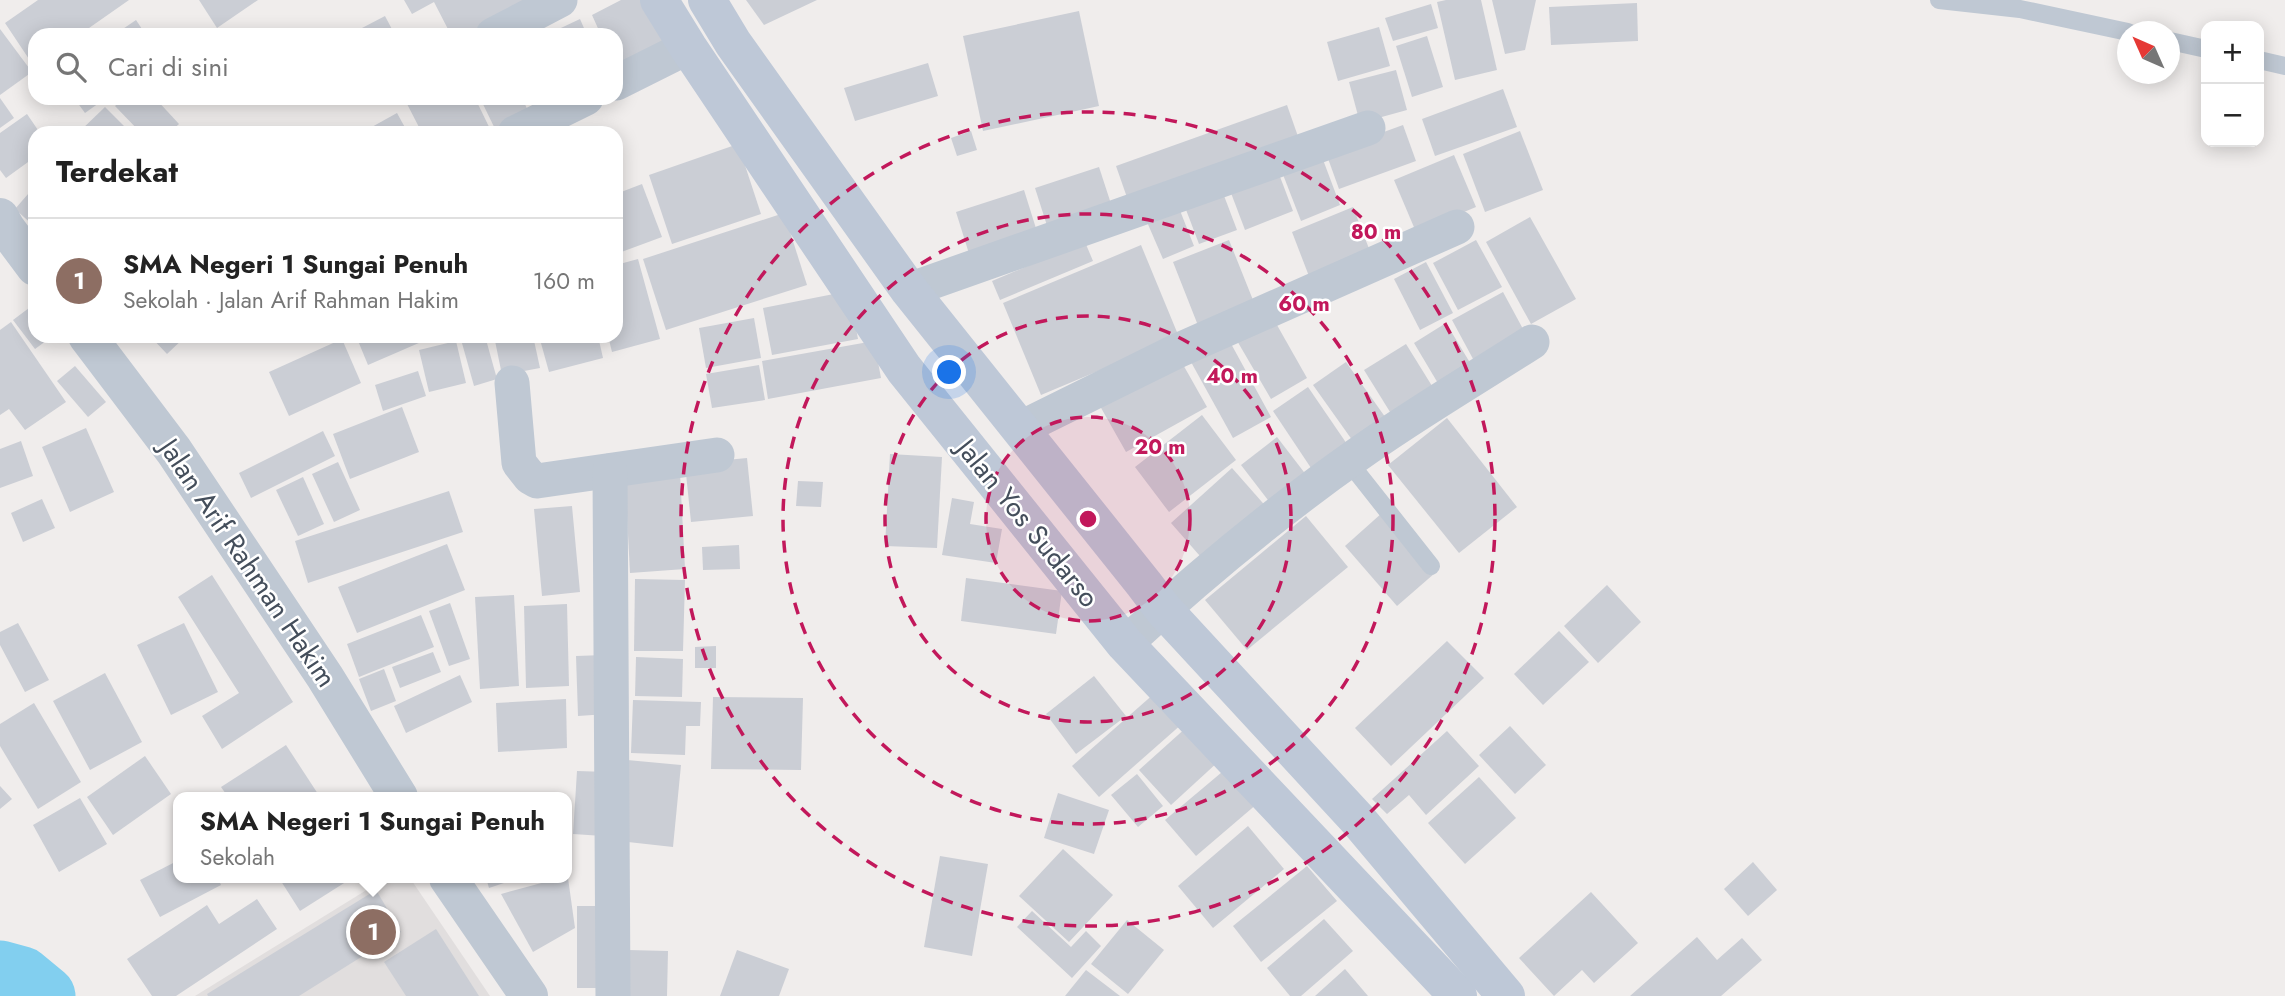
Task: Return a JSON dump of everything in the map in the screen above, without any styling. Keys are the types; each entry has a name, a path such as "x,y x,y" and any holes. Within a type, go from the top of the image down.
{"main road":[{"name":"Jalan Yos Sudarso","path":"659,0 904,369 1125,644 1458,996"},
{"name":"Jalan Yos Sudarso","path":"707,0 733,43 909,290 1163,609 1358,821 1506,996"},
{"path":"760,153 793,127"}],"street":[{"path":"507,28 561,0"},
{"path":"623,80 688,47"},
{"path":"529,126 572,105"},
{"path":"909,290 1368,128"},
{"path":"2,225 28,258"},
{"path":"1021,428 1177,351 1457,227"},
{"path":"1125,644 1163,609 1348,461 1532,342"},
{"name":"Jalan Arif Rahman Hakim","path":"93,343 174,451 326,677 396,792"},
{"path":"512,383 519,463 530,477 537,481 717,455"},
{"path":"611,471 613,996"},
{"path":"451,883 529,996"}],"lane":[{"path":"1939,0 2020,9 2117,30"},
{"path":"2180,43 2201,48"},
{"path":"2264,61 2285,66"},
{"path":"1348,461 1431,566"}],"shaded area":[{"path":"378,883 413,883 490,996 195,996"}],"building":[{"path":"38,0 129,0 89,28 28,28 28,58 5,23"},
{"path":"199,0 258,0 217,28"},
{"path":"404,0 528,0 477,28 447,28 434,2 412,14"},
{"path":"621,0 654,0 676,46 623,63 623,28 598,28 592,15"},
{"path":"746,0 817,0 764,25"},
{"path":"1481,0 1497,70 1455,80 1437,2"},
{"path":"1492,0 1536,0 1525,50 1505,54"},
{"path":"1637,3 1638,41 1551,45 1549,7"},
{"path":"1431,4 1438,28 1393,41 1385,18"},
{"path":"1079,11 1099,106 983,131 963,36"},
{"path":"385,16 391,28 362,28"},
{"path":"580,19 584,28 561,28"},
{"path":"136,20 141,28 124,28"},
{"path":"1379,27 1390,66 1338,81 1327,42"},
{"path":"0,29 28,67 28,75 0,95"},
{"path":"1427,36 1443,87 1412,97 1396,46"},
{"path":"928,63 938,96 855,121 844,88"},
{"path":"1396,70 1407,110 1360,123 1349,82"},
{"path":"1503,89 1517,127 1435,156 1422,119"},
{"path":"0,98 14,118 0,128"},
{"path":"79,105 96,105 85,113"},
{"path":"161,105 179,124 134,126 115,106"},
{"path":"408,105 478,105 489,126 418,126"},
{"path":"483,105 525,105 531,117 512,126 494,126"},
{"path":"1287,105 1301,145 1130,206 1116,166"},
{"path":"105,107 124,126 85,126"},
{"path":"397,113 404,126 374,126"},
{"path":"27,114 35,126 28,126 28,162 6,178 0,170 0,133"},
{"path":"1403,125 1416,161 1339,189 1326,153"},
{"path":"971,131 977,150 957,156 951,138"},
{"path":"1520,131 1543,190 1485,212 1463,154"},
{"path":"738,144 761,214 672,244 649,175"},
{"path":"1454,155 1476,207 1416,232 1394,180"},
{"path":"1322,157 1340,205 1301,221 1282,172"},
{"path":"1099,167 1114,213 1050,235 1035,188"},
{"path":"1279,174 1293,211 1245,230 1231,193"},
{"path":"642,184 662,237 623,251 623,191"},
{"path":"1024,190 1039,238 971,260 956,212"},
{"path":"1223,193 1237,230 1199,244 1185,207"},
{"path":"28,194 28,221 15,209"},
{"path":"1353,207 1373,259 1312,284 1292,232"},
{"path":"1179,208 1194,246 1163,259 1147,222"},
{"path":"784,213 807,285 666,330 643,259"},
{"path":"1530,217 1576,299 1531,324 1486,242"},
{"path":"1229,240 1255,305 1199,328 1173,262"},
{"path":"1476,240 1502,287 1458,310 1433,263"},
{"path":"1085,242 1093,261 1000,300 992,281"},
{"path":"1141,245 1179,337 1041,395 1003,303"},
{"path":"638,259 660,339 612,352 610,343 623,343 623,263"},
{"path":"1426,262 1453,313 1420,330 1394,279"},
{"path":"849,291 858,339 772,355 763,308"},
{"path":"1503,292 1530,342 1479,370 1452,320"},
{"path":"28,309 28,340 13,320"},
{"path":"754,318 761,358 706,368 699,328"},
{"path":"1273,318 1307,378 1271,399 1236,339"},
{"path":"11,322 66,402 25,430 9,409 0,415 0,330"},
{"path":"1446,323 1475,371 1442,390 1414,343"},
{"path":"1229,340 1271,417 1233,438 1191,362"},
{"path":"874,341 881,378 768,399 762,361"},
{"path":"30,343 43,343 35,349"},
{"path":"157,343 179,343 167,354"},
{"path":"333,343 344,343 361,383 289,416 269,372"},
{"path":"359,343 419,343 368,365"},
{"path":"456,343 466,383 429,392 419,350"},
{"path":"462,343 487,343 497,379 474,386"},
{"path":"495,343 535,343 540,368 502,375"},
{"path":"541,343 600,343 603,358 549,372"},
{"path":"1406,344 1437,394 1395,420 1364,370"},
{"path":"1181,361 1207,407 1126,452 1100,406"},
{"path":"1346,362 1388,421 1355,444 1313,385"},
{"path":"759,365 765,400 712,408 706,374"},
{"path":"75,366 106,402 88,417 57,381"},
{"path":"418,371 426,396 383,411 375,385"},
{"path":"1308,387 1349,447 1313,471 1273,411"},
{"path":"402,407 419,452 350,479 333,434"},
{"path":"1202,415 1236,460 1169,512 1135,467"},
{"path":"1447,418 1517,507 1459,553 1388,465"},
{"path":"86,428 114,492 70,512 42,447"},
{"path":"323,431 335,456 251,498 239,473"},
{"path":"1277,437 1307,476 1271,504 1241,465"},
{"path":"21,441 33,476 0,488 0,449"},
{"path":"890,454 942,457 937,548 885,546"},
{"path":"747,458 753,516 691,522 685,464"},
{"path":"338,462 360,510 334,522 312,474"},
{"path":"1232,468 1269,510 1207,564 1171,523"},
{"path":"680,473 685,569 630,573 625,476"},
{"path":"303,477 324,524 298,536 276,490"},
{"path":"798,481 823,482 821,507 796,506"},
{"path":"449,491 463,532 308,583 295,541"},
{"path":"952,498 974,502 970,524 1002,529 996,563 942,555"},
{"path":"42,499 55,528 23,542 11,513"},
{"path":"572,506 580,592 542,596 534,509"},
{"path":"1382,513 1435,573 1397,606 1345,546"},
{"path":"1306,516 1348,567 1247,650 1205,600"},
{"path":"447,544 465,590 357,633 338,587"},
{"path":"739,545 740,569 703,570 702,547"},
{"path":"212,575 293,702 222,749 202,716 239,693 178,597"},
{"path":"966,578 1062,591 1056,634 961,621"},
{"path":"635,579 685,580 683,651 634,651"},
{"path":"1607,585 1641,622 1598,663 1564,626"},
{"path":"514,595 519,686 480,689 475,597"},
{"path":"450,603 470,659 449,666 429,611"},
{"path":"567,604 569,686 526,688 524,606"},
{"path":"421,615 434,647 359,677 347,644"},
{"path":"18,623 49,680 25,692 0,645 0,632"},
{"path":"184,623 218,692 171,715 137,645"},
{"path":"1559,631 1589,662 1543,705 1514,674"},
{"path":"1447,641 1484,678 1391,766 1355,728"},
{"path":"716,646 716,668 695,668 695,647"},
{"path":"433,652 441,672 400,688 392,667"},
{"path":"604,655 607,714 578,716 576,656"},
{"path":"636,657 683,659 682,697 635,696"},
{"path":"384,669 396,701 371,711 359,679"},
{"path":"105,673 142,742 90,770 53,701"},
{"path":"460,675 472,702 406,733 394,706"},
{"path":"1094,676 1126,716 1076,754 1046,714"},
{"path":"1156,692 1183,723 1099,797 1072,766"},
{"path":"713,697 803,698 801,770 711,769"},
{"path":"566,699 567,748 498,752 496,703"},
{"path":"633,700 701,702 700,726 686,726 685,755 631,753"},
{"path":"34,703 81,782 38,809 0,746 0,724"},
{"path":"1188,726 1219,761 1171,805 1139,770"},
{"path":"1510,726 1546,765 1515,794 1479,755"},
{"path":"1447,731 1479,766 1426,815 1409,795 1387,814 1372,799"},
{"path":"286,745 317,792 224,792 221,787"},
{"path":"145,756 171,794 113,835 87,797"},
{"path":"627,760 681,765 673,847 619,841"},
{"path":"1228,767 1258,803 1196,856 1165,820"},
{"path":"577,771 608,772 603,836 573,834"},
{"path":"1137,774 1163,806 1138,827 1111,795"},
{"path":"1479,777 1516,818 1465,864 1428,823"},
{"path":"0,786 12,799 0,809"},
{"path":"1058,793 1109,810 1094,854 1044,838"},
{"path":"80,798 107,844 59,872 33,825"},
{"path":"1248,826 1284,869 1213,928 1178,886"},
{"path":"1063,849 1113,895 1069,942 1019,896"},
{"path":"940,856 988,864 972,956 924,947"},
{"path":"1753,862 1777,890 1748,916 1724,889"},
{"path":"173,863 173,883 221,885 160,917 140,880"},
{"path":"1307,866 1337,901 1261,962 1233,926"},
{"path":"282,883 344,883 300,911"},
{"path":"488,883 504,883 489,888"},
{"path":"542,883 569,883 575,928 533,952 501,894"},
{"path":"376,890 401,932 299,996 208,996 207,994"},
{"path":"1591,892 1638,943 1594,983 1582,970 1554,996 1519,958"},
{"path":"257,899 277,929 176,996 152,996 127,959 207,905 219,924"},
{"path":"577,906 612,906 611,988 577,988"},
{"path":"1032,911 1071,947 1086,931 1101,946 1072,978 1017,927"},
{"path":"1324,919 1353,951 1301,996 1290,996 1267,968"},
{"path":"1127,920 1164,950 1128,994 1091,964"},
{"path":"436,929 479,996 406,996 384,962"},
{"path":"1697,937 1717,960 1742,938 1762,960 1721,996 1630,996"},
{"path":"628,950 668,951 667,996 626,996"},
{"path":"737,950 789,969 779,996 720,996"},
{"path":"1345,969 1368,996 1315,996"},
{"path":"1086,970 1120,996 1065,996"}],"waterway":[{"path":"0,971 22,977 45,996"}],"place":[{"name":"SMA Negeri 1 Sungai Penuh","path":"373,932"}]}
